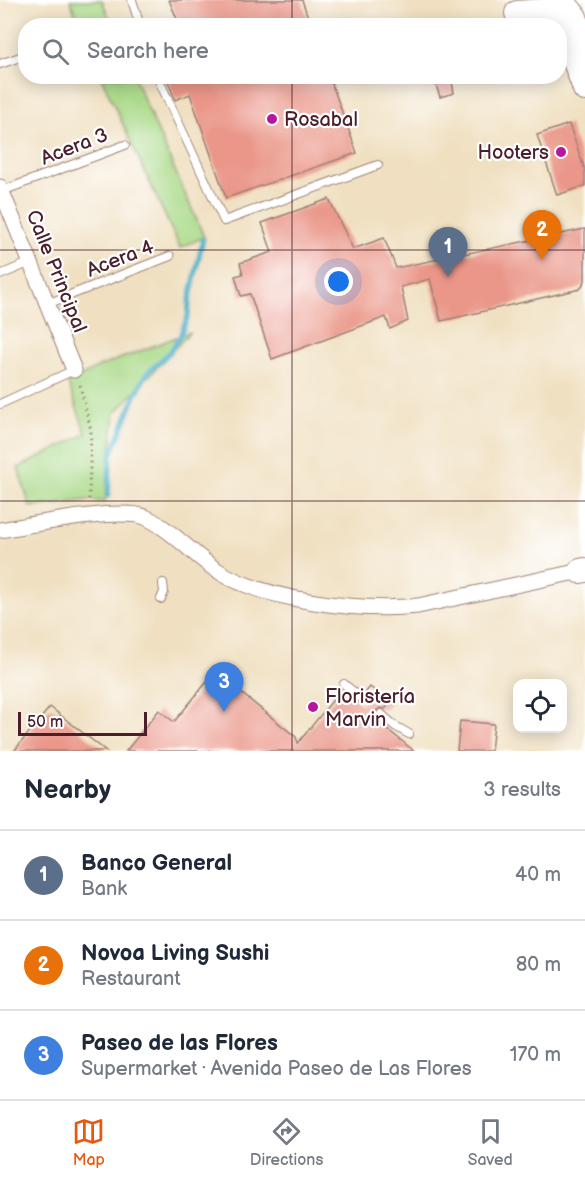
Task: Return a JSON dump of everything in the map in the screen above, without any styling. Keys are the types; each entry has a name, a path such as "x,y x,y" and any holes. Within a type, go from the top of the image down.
{"main road":[{"path":"583,0 585,6"},
{"path":"553,2 559,18"},
{"path":"517,13 553,2 572,11 585,48"},
{"path":"567,40 585,89"},
{"path":"567,62 585,98"}],"street":[{"name":"Calle Principal","path":"1,189 74,370"},
{"path":"0,530 88,517 124,514 144,517 215,569 239,583 263,591 364,608 393,609 418,606 583,570"}],"lane":[{"path":"132,0 138,18"},
{"path":"0,64 18,58"},
{"path":"161,84 224,221 378,165"},
{"name":"Acera 3","path":"1,189 125,145"},
{"name":"Acera 4","path":"47,304 170,256"},
{"path":"0,275 31,262"},
{"path":"0,405 74,370"},
{"path":"161,599 164,592 163,583"},
{"path":"344,684 361,698"},
{"path":"381,714 409,734"}],"path":[{"path":"74,370 90,431 88,517"}],"green space":[{"path":"70,0 102,0 109,18 76,18"},
{"path":"104,84 137,84 204,237 180,248"},
{"path":"190,332 115,413 105,502 89,500 30,507 18,468 86,434 68,383 101,366"}],"building":[{"path":"169,0 302,0 308,18 177,18"},
{"path":"169,84 332,84 357,153 226,198 190,94 175,100"},
{"path":"436,84 452,84 454,93 440,97"},
{"name":"Hooters","path":"569,124 585,170 585,186 557,195 537,135"},
{"path":"329,199 353,249 384,238 396,268 585,229 585,281 580,289 441,321 430,279 401,287 408,321 390,329 386,317 272,359 250,294 241,296 235,276 243,274 240,263 272,252 262,223"},
{"path":"215,672 296,737 298,743 341,690 361,704 366,701 365,693 370,687 390,703 385,709 380,708 376,711 376,720 414,751 126,751 159,710 174,722"},
{"path":"50,707 106,751 14,751"},
{"path":"460,721 494,724 491,751 457,751"}],"waterway":[{"path":"108,496 111,455 136,394 147,373 170,352 188,316 203,239"}],"place":[{"name":"Rosabal","path":"272,119"},
{"name":"Hooters","path":"561,152"},
{"name":"Novoa Living Sushi","path":"542,260"},
{"name":"Banco General","path":"448,277"},
{"name":"Floristería Marvin","path":"313,707"},
{"name":"Paseo de las Flores","path":"224,712"}]}
